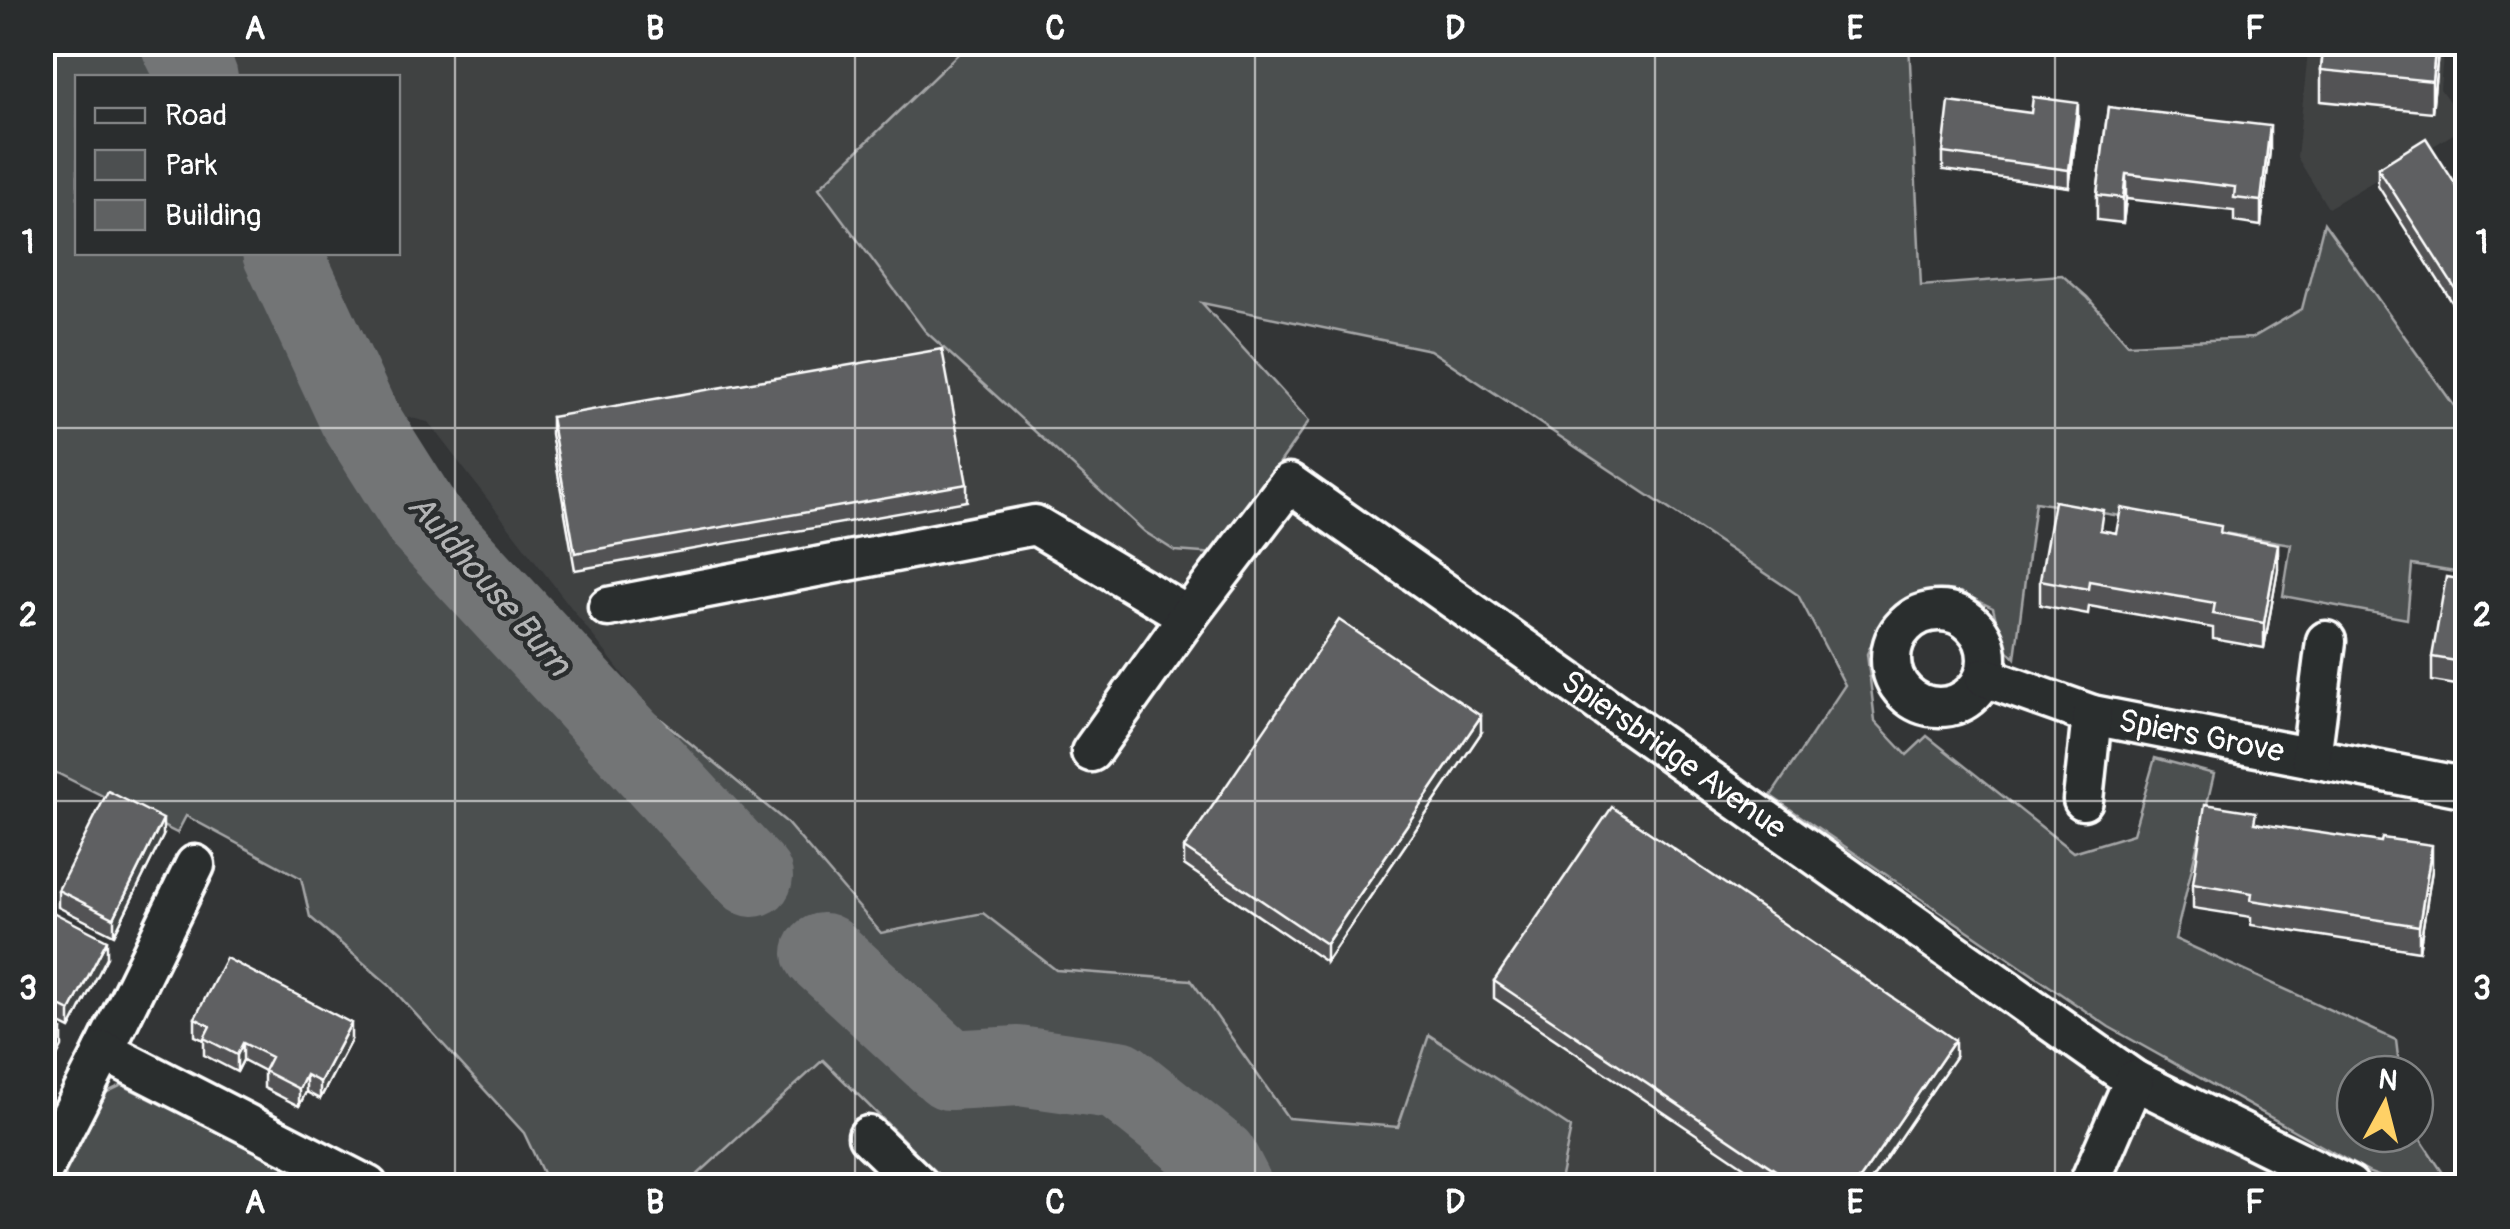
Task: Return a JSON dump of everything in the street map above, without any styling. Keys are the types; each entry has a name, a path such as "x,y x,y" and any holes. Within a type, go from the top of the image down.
{"street":[{"name":"Spiersbridge Avenue","path":"1091,752 1289,483 2134,1080 2349,1186"},
{"path":"608,608 1035,526 1188,616"},
{"name":"Spiers Grove","path":"2311,758 2326,641"},
{"name":"Spiers Grove","path":"1984,677 2092,715 2468,788"},
{"name":"Spiers Grove","path":"2083,800 2092,715"},
{"path":"42,1172 194,865"},
{"path":"104,1051 368,1186"},
{"path":"2088,1186 2134,1080"},
{"path":"868,1136 920,1186"}],"shaded area":[{"path":"215,43 959,43 960,52 1279,484 2139,1085 2350,1186 700,1186 693,1178 823,1059 837,972 634,689 428,422 361,406 301,255 400,255 400,75 228,75"},
{"path":"2309,43 2444,43 2440,89 2467,126 2328,208 2297,157"}],"green space":[{"path":"1909,42 1921,286 2062,275 2128,344 2252,338 2302,309 2324,223 2467,424 2467,574 2412,565 2407,619 2283,596 2291,544 2035,502 2015,658 2002,644 1993,608 1960,592 1917,598 1881,623 1867,654 1875,721 1907,755 1927,736 2073,852 2133,834 2155,758 2214,774 2175,939 2396,1040 2398,1054 2335,1054 2335,1153 2109,1027 1771,796 1845,685 1798,595 1430,350 1202,303 1309,421 1216,554 1175,551 1145,532 925,331 819,188 960,52 959,43"},
{"path":"42,43 215,43 228,75 75,75 75,255 301,255 361,406 623,688 785,821 881,933 983,913 1056,970 1191,980 1288,1118 1398,1127 1429,1035 1571,1128 1559,1186 950,1186 823,1060 694,1178 700,1186 549,1186 524,1133 389,985 310,917 301,878 186,816 177,833 43,766"},
{"path":"122,1085 325,1186 69,1186 64,1172 105,1093"},
{"path":"2336,1154 2430,1154 2447,1179 2463,1186 2404,1186"}],"building":[{"path":"2324,42 2436,42 2432,81 2321,70"},
{"path":"2033,97 2078,103 2069,170 1943,153 1949,102 2031,113"},
{"path":"2108,107 2270,126 2261,201 2234,198 2235,187 2126,174 2123,198 2097,195"},
{"path":"2426,138 2468,204 2468,298 2463,301 2378,168"},
{"path":"2468,308 2468,333 2456,315"},
{"path":"942,349 967,484 575,553 551,417"},
{"path":"2054,501 2103,510 2100,530 2116,533 2121,508 2221,526 2220,533 2278,544 2264,623 2213,614 2215,603 2089,581 2088,589 2040,580"},
{"path":"2446,577 2468,580 2468,663 2432,657"},
{"path":"1339,620 1481,716 1326,944 1184,848"},
{"path":"108,791 163,819 114,918 58,890"},
{"path":"2205,804 2256,812 2254,823 2381,842 2382,838 2432,845 2419,926 2251,900 2252,893 2193,883"},
{"path":"1612,807 1955,1040 1855,1186 1799,1186 1494,981"},
{"path":"43,907 107,940 70,1011 42,997"},
{"path":"226,958 351,1023 320,1082 306,1075 299,1089 264,1071 271,1057 243,1043 237,1055 204,1038 210,1026 195,1018"},
{"path":"42,1020 62,1030 42,1068"}],"waterway":[{"name":"Auldhouse Burn","path":"180,42 196,75"},
{"name":"Auldhouse Burn","path":"283,255 358,416 425,522 753,877"},
{"name":"Auldhouse Burn","path":"823,953 950,1070 1019,1066 1119,1080 1218,1159 1232,1186"}]}
